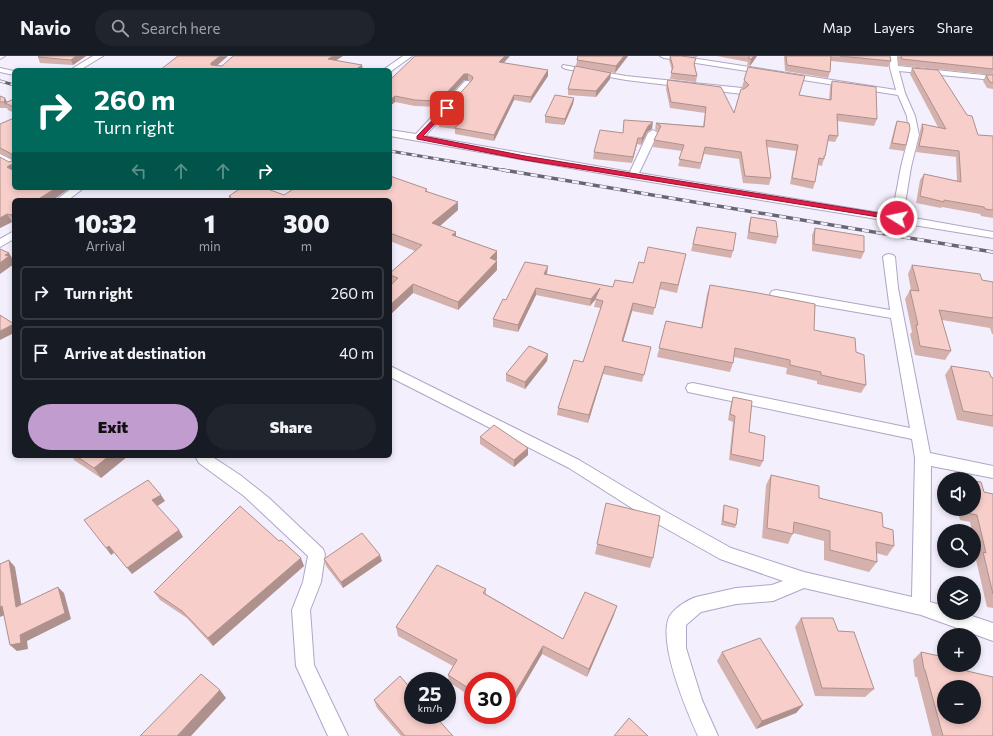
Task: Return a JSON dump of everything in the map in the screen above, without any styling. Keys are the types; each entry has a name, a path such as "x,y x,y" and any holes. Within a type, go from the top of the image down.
{"street":[{"path":"78,68 99,56"},
{"path":"390,68 408,56"},
{"path":"664,56 901,93"},
{"path":"714,64 718,56"},
{"path":"893,56 894,68 901,93 911,116 914,135 906,167 897,218"},
{"path":"565,68 626,78 742,91"},
{"path":"894,68 993,78"},
{"path":"0,70 12,73"},
{"path":"419,137 468,83"},
{"path":"392,133 419,137 525,158 993,235"},
{"path":"633,176 653,133"},
{"path":"0,157 12,164"},
{"path":"57,190 64,198 76,190"},
{"path":"0,244 12,235"},
{"path":"889,257 897,315 923,458 922,607"},
{"path":"776,294 897,315"},
{"path":"392,372 574,464 655,514 726,554 804,580 922,607 993,632"},
{"path":"693,388 919,435"},
{"path":"204,458 245,487 317,554 312,582 301,610 305,666 338,736"},
{"path":"923,458 993,472"},
{"path":"708,736 693,702 677,648 677,621 696,605 736,596 773,593 804,580"}],"building":[{"path":"76,56 71,60 38,57"},
{"path":"178,56 220,56 211,63 211,65 222,66 233,56 333,56 328,59 362,65 358,68 163,68"},
{"path":"415,56 505,56 499,62 548,70 531,97 514,95 494,135 455,128 460,123 439,121 444,111 472,80 473,77 468,74 464,74 439,101 415,100 395,96 392,98 392,78"},
{"path":"578,56 624,56 616,66 577,60"},
{"path":"670,56 696,58 694,64 697,76 671,73 673,67"},
{"path":"749,56 754,56 749,59"},
{"path":"786,56 831,56 830,72 787,65"},
{"path":"840,56 890,56 891,61"},
{"path":"901,56 993,56 993,69 902,59"},
{"path":"575,66 611,73 596,91 568,89"},
{"path":"748,67 805,76 799,95 831,100 832,81 876,87 877,119 837,114 838,136 829,135 824,159 819,158 815,182 792,178 798,145 766,140 771,178 745,176 741,152 705,147 701,163 679,159 684,145 654,140 661,126 656,123 704,127 706,107 671,102 667,83 668,80 721,87 734,113 741,89 744,89 749,85 744,80"},
{"path":"912,68 938,70 967,115 972,116 978,135 993,136 993,210 944,200 944,202 920,196 924,174 961,182 959,151 919,146 923,129 922,124 946,129"},
{"path":"986,75 993,75 993,83 990,82"},
{"path":"555,95 574,98 565,119 545,116"},
{"path":"0,96 5,98 4,102 0,102"},
{"path":"12,100 12,106 5,103"},
{"path":"12,119 12,154 0,148 0,124"},
{"path":"624,120 653,122 648,126 642,138 638,138 633,157 594,152 600,130 623,133"},
{"path":"897,121 909,123 910,129 906,145 892,143"},
{"path":"0,157 9,162 12,161 12,164 7,167 12,170 12,190 53,190 40,198 12,198 12,214 7,214 0,218"},
{"path":"392,177 427,189 425,191 458,202 432,223 456,232 452,235 497,251 490,258 497,261 458,302 413,284 392,303 392,284 398,278 392,276 392,271 422,245 392,234 392,198 230,198 231,197 229,196 238,190 270,190 284,195 292,190 392,190"},
{"path":"751,217 776,221 778,237 749,232"},
{"path":"697,227 736,233 733,251 693,244"},
{"path":"815,228 864,236 864,252 814,244"},
{"path":"648,247 686,254 678,285 661,282 655,308 633,303 622,341 651,347 644,375 605,366 589,415 558,408 574,360 583,362 603,301 595,299 600,288 591,299 536,288 518,325 493,319 503,299 506,300 525,262 548,266 544,274 613,287 615,280 633,283 639,262 644,263"},
{"path":"0,249 9,253 5,255 9,256 0,263"},
{"path":"912,265 980,274 982,280 993,282 993,318 939,310 951,351 920,346 916,325 918,325 910,290 919,291"},
{"path":"710,285 815,304 814,330 855,338 856,352 864,355 866,385 821,375 821,372 790,365 790,360 735,348 733,363 659,348 666,321 702,328"},
{"path":"0,315 12,323 12,325 0,331"},
{"path":"529,346 548,354 525,382 506,374"},
{"path":"951,366 989,372 993,378 993,416 963,411"},
{"path":"733,397 752,401 749,432 765,436 763,461 731,454 735,416 730,414"},
{"path":"494,425 528,448 514,460 480,437"},
{"path":"79,458 106,458 94,468"},
{"path":"771,475 819,486 819,498 882,513 883,527 893,530 894,546 876,542 877,562 830,550 830,531 794,522 793,534 767,528"},
{"path":"148,480 161,495 152,500 179,530 127,568 109,546 106,548 84,520"},
{"path":"981,482 984,492 993,494 993,594 983,552 986,553 981,532 981,524 979,524 977,516 981,516"},
{"path":"606,503 660,516 653,558 597,544"},
{"path":"724,505 738,509 736,525 723,521"},
{"path":"240,506 279,541 281,540 301,558 208,638 182,611 154,592"},
{"path":"362,533 380,555 341,582 324,559"},
{"path":"9,560 16,607 58,587 65,613 20,635 21,643 10,645 2,606 0,607 0,564"},
{"path":"437,565 486,589 483,593 563,639 585,592 617,606 589,669 543,646 516,692 516,672 464,672 464,685 456,680 456,672 450,672 457,660 396,627"},
{"path":"801,618 833,618 838,631 854,632 874,689 822,688"},
{"path":"760,638 803,705 762,721 722,652"},
{"path":"921,652 937,655 937,672 971,672 993,677 993,736 943,736 940,724 981,724 981,680 937,680 937,714"},
{"path":"201,674 220,690 177,736 140,736"},
{"path":"400,676 404,681 404,724 442,724 453,736 405,736 374,700"},
{"path":"629,718 648,736 614,736"}],"railway":[{"path":"0,81 12,84"},
{"path":"392,151 509,171"},
{"path":"503,170 993,252"}],"route":[{"path":"447,108 419,137 525,158 897,218"}]}
